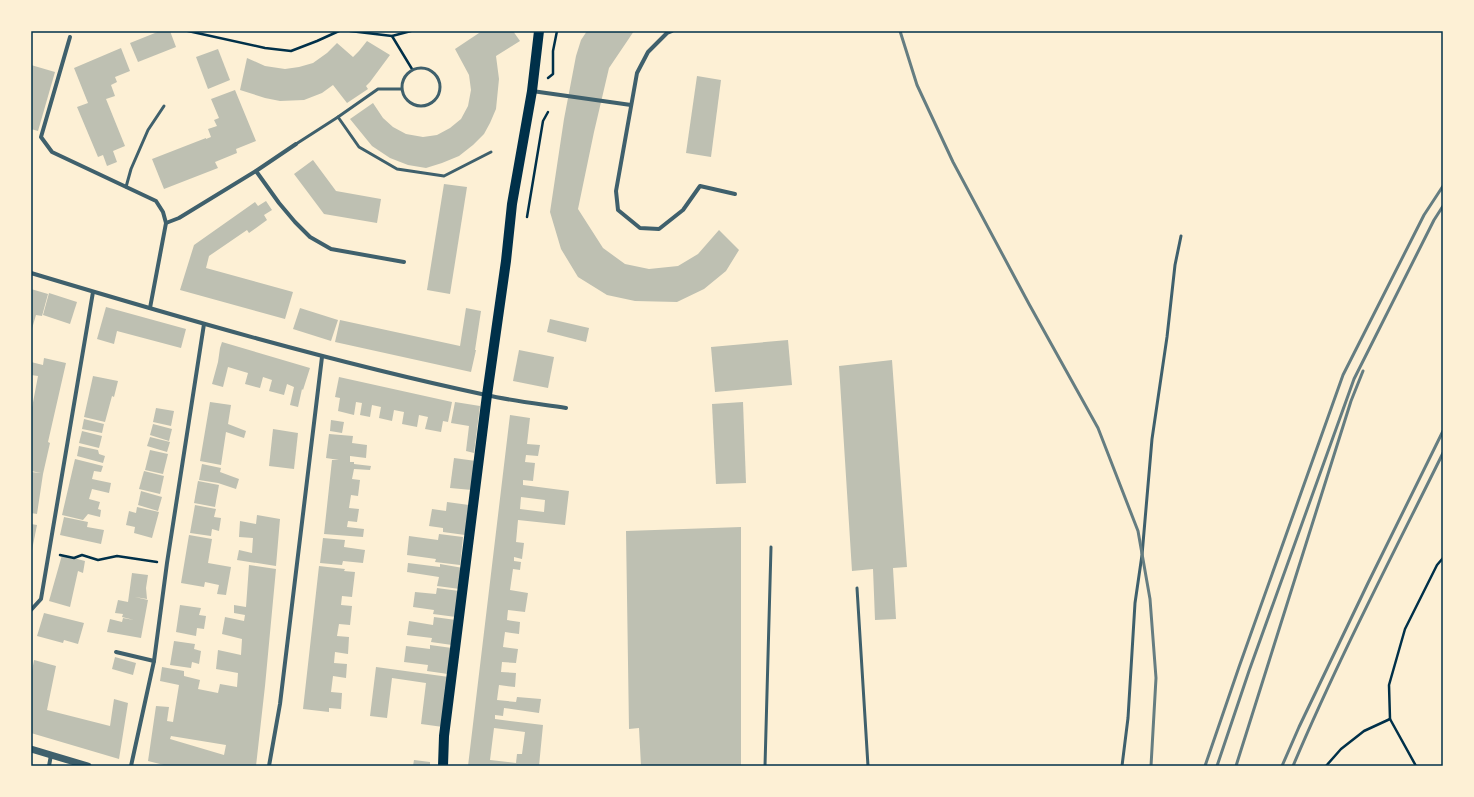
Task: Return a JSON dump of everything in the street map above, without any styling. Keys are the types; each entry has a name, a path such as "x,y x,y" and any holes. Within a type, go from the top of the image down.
{"main road":[{"path":"443,766 444,736 487,395 506,261 512,204 532,91 539,31"}],"street":[{"path":"672,31 667,33 648,52 637,73 616,191 618,210 640,228 659,229 683,210 700,186 736,194"},
{"path":"70,37 41,137 52,152 156,201 163,212 166,223 150,308"},
{"path":"532,91 631,106"},
{"path":"166,223 179,218 256,171 296,144"},
{"path":"256,171 283,208 310,237 331,249 404,262"},
{"path":"31,273 92,292 322,357 487,395 566,408"},
{"path":"31,610 41,599 92,292"},
{"path":"131,766 154,661 167,564 204,324"},
{"path":"269,766 280,704 322,357"},
{"path":"116,652 154,661"},
{"path":"31,749 88,766"},
{"path":"49,766 51,755"}],"lane":[{"path":"420,67 429,69 436,75 440,83 439,92 435,100 428,105 419,106 411,104 404,98 401,89 403,78 412,69 420,67"},
{"path":"296,144 378,89 401,89"},
{"path":"126,187 131,169 148,130 164,106"},
{"path":"338,117 359,148 397,169 444,176 491,152"},
{"path":"1122,766 1128,718 1134,603 1142,555 1152,439 1167,337 1175,265 1181,236"},
{"path":"765,766 770,546"},
{"path":"857,588 868,766"}],"path":[{"path":"188,31 265,48 291,51 317,42 339,31"},
{"path":"350,31 392,36 410,31"},
{"path":"553,74 557,31"},
{"path":"392,36 412,69"},
{"path":"49,551 74,558 82,555 98,560 117,556 167,564"},
{"path":"1416,766 1390,719 1390,686 1405,629 1437,565 1443,558"},
{"path":"1326,766 1340,749 1364,731 1390,719"}],"building":[{"path":"160,31 170,31 176,47 138,62 130,43"},
{"path":"482,31 513,31 520,41 496,56 499,79 496,109 484,134 459,156 426,168 408,165 390,158 372,146 350,119 373,103 383,118 393,127 406,134 423,137 437,135 450,128 461,119 468,106 471,90 469,75 455,49"},
{"path":"587,31 634,31 609,68 578,209 603,248 625,264 649,269 678,266 698,254 719,230 739,250 726,271 704,289 677,302 635,301 607,295 578,277 561,249 550,212 564,119 576,56 581,40"},
{"path":"367,41 390,55 366,86 368,89 347,103 333,85 322,93 304,100 280,101 240,90 247,58 265,66 285,69 313,63 327,53 337,43 353,57"},
{"path":"121,48 130,71 115,77 117,82 111,85 115,96 106,99 125,146 113,151 117,162 107,166 103,155 98,157 77,107 88,103 74,68"},
{"path":"218,49 230,80 208,89 196,57"},
{"path":"31,65 55,72 38,131 31,129"},
{"path":"697,76 721,80 711,157 686,153"},
{"path":"235,90 256,141 236,149 237,153 215,162 218,168 164,189 152,159 211,137 208,129 217,126 214,120 219,118 211,99"},
{"path":"313,160 336,191 381,199 377,223 324,214 294,174"},
{"path":"444,184 467,187 450,294 427,290"},
{"path":"266,201 272,210 264,215 267,220 249,233 247,230 209,256 206,268 293,292 285,319 180,290 194,245 255,202 258,206"},
{"path":"31,289 48,294 42,316 36,315 31,332"},
{"path":"49,293 77,302 70,324 43,315"},
{"path":"106,307 186,329 181,348 117,331 114,344 97,339"},
{"path":"300,308 338,320 331,341 293,329"},
{"path":"466,308 481,311 476,350 471,372 335,342 340,320 460,346"},
{"path":"550,319 589,328 586,342 547,332"},
{"path":"788,340 792,385 715,392 711,347"},
{"path":"222,342 310,368 303,390 302,389 298,407 290,405 294,387 287,384 284,395 269,391 272,380 263,377 260,388 245,384 248,373 228,367 223,387 212,384"},
{"path":"519,350 554,357 548,388 513,381"},
{"path":"44,358 66,363 48,442 50,443 43,474 37,514 31,513 31,472 41,473 31,471 31,413 38,376 31,375 31,362 43,365"},
{"path":"892,360 907,567 893,568 896,619 875,620 873,569 852,571 839,366"},
{"path":"93,376 118,381 105,422 84,417"},
{"path":"339,377 452,402 448,422 443,421 441,432 425,429 428,417 419,415 417,427 402,424 404,412 394,410 392,421 379,418 381,407 372,405 370,417 360,415 362,403 356,402 354,415 338,411 340,398 335,397"},
{"path":"210,402 231,405 228,424 246,431 244,438 226,432 221,465 200,461"},
{"path":"455,402 480,406 474,453 466,451 469,426 451,423"},
{"path":"743,402 746,483 716,484 712,404"},
{"path":"156,408 174,411 171,426 153,422"},
{"path":"510,415 530,418 527,444 540,445 538,456 526,455 525,462 535,463 533,481 523,480 523,485 569,491 565,525 518,520 516,542 524,543 522,559 514,557 514,561 521,562 520,570 513,569 510,590 528,593 525,612 508,610 507,620 520,622 519,634 505,632 503,647 518,649 516,663 502,662 501,672 516,673 515,687 499,685 497,700 516,702 517,697 541,699 539,713 504,708 503,716 495,715 495,719 543,725 539,766 468,766","holes":["521,497 545,500 544,512 520,509","494,728 525,732 522,754 517,754 516,763 490,760"]},
{"path":"84,419 104,424 102,433 82,429"},
{"path":"331,420 344,422 342,433 330,431"},
{"path":"153,424 172,429 169,441 150,435"},
{"path":"273,429 298,433 294,469 269,466"},
{"path":"82,431 102,436 99,448 79,443"},
{"path":"329,434 353,436 352,443 367,445 366,458 350,456 350,462 354,462 354,464 371,466 370,470 354,469 352,479 360,480 358,496 351,495 349,508 359,509 357,522 348,521 347,527 364,529 363,537 324,534 332,460 339,460 326,458"},
{"path":"150,437 170,442 167,452 147,446"},
{"path":"79,446 98,450 99,454 105,456 103,463 77,456"},
{"path":"150,450 168,454 163,474 145,470"},
{"path":"454,458 476,461 472,490 450,488"},
{"path":"75,459 103,466 101,472 94,471 92,479 111,483 109,493 92,489 89,499 100,502 98,509 101,510 100,517 88,514 83,520 62,515"},
{"path":"202,464 221,468 220,472 239,479 236,489 218,483 199,480"},
{"path":"144,471 164,476 160,494 139,489"},
{"path":"198,481 219,485 215,507 194,503"},
{"path":"141,491 162,497 158,511 138,505"},
{"path":"447,502 469,505 465,535 443,532 443,528 429,526 432,509 446,511"},
{"path":"195,505 216,509 214,517 221,518 219,531 212,529 211,536 190,533"},
{"path":"137,507 159,512 152,538 134,533 135,527 126,525 129,511 136,513"},
{"path":"257,515 280,519 276,566 237,560 239,550 252,553 253,538 239,537 240,521 256,524"},
{"path":"64,517 88,522 87,527 104,530 101,544 60,535"},
{"path":"31,524 37,525 32,550 31,549"},
{"path":"741,527 741,766 641,766 639,728 629,729 626,531"},
{"path":"439,534 463,537 460,565 435,562 436,559 407,555 409,536 438,540"},
{"path":"189,535 212,539 208,563 231,567 226,595 217,594 219,585 205,582 204,587 181,583"},
{"path":"323,538 345,540 344,547 365,550 363,563 343,561 342,565 320,563"},
{"path":"62,555 85,561 83,573 78,571 70,607 49,601"},
{"path":"408,563 440,567 440,564 463,568 460,589 437,586 439,577 407,572"},
{"path":"249,565 276,569 256,766 168,766 148,761 156,706 169,707 167,721 173,722 179,685 160,681 162,667 184,671 184,676 200,680 198,689 218,693 220,684 237,687 238,673 216,669 218,650 241,655 242,639 222,634 225,617 244,621 245,615 234,613 234,605 246,607","holes":["171,736 226,745 224,755 170,739"]},
{"path":"319,566 345,569 344,571 355,572 352,597 342,596 341,605 352,606 350,625 339,624 337,636 349,637 348,654 335,652 334,663 347,664 346,678 333,676 331,692 342,693 341,709 329,708 329,712 303,709"},
{"path":"132,573 148,575 146,588 147,599 135,597 148,600 141,638 107,632 110,619 122,622 123,618 134,620 122,617 123,614 115,613 118,600 128,602"},
{"path":"437,588 459,591 456,617 433,614 434,610 413,607 415,592 436,594"},
{"path":"180,605 201,608 199,615 206,616 204,629 197,628 196,636 176,632"},
{"path":"44,613 84,623 78,644 64,640 63,643 37,636"},
{"path":"434,617 456,620 452,645 431,642 432,638 407,635 409,621 433,625"},
{"path":"174,641 195,644 194,649 201,651 199,664 192,662 191,668 170,665"},
{"path":"430,645 452,648 448,674 427,671 428,665 404,662 406,646 430,649"},
{"path":"115,657 136,663 133,675 112,669"},
{"path":"34,660 56,666 47,710 110,726 114,699 128,703 119,759 31,733 31,677"},
{"path":"376,667 449,677 443,727 421,724 426,683 392,678 387,718 370,716"},
{"path":"414,760 430,762 430,766 413,766"}],"railway":[{"path":"900,31 917,85 953,162 1029,304 1098,428 1138,531 1150,599 1156,678 1151,766"},
{"path":"1205,766 1343,375 1424,215 1443,186"},
{"path":"1217,766 1249,671 1354,379 1434,220 1443,206"},
{"path":"1236,766 1351,401 1363,371"},
{"path":"1282,766 1299,727 1368,583 1443,431"},
{"path":"1293,766 1347,648 1443,453"}]}
